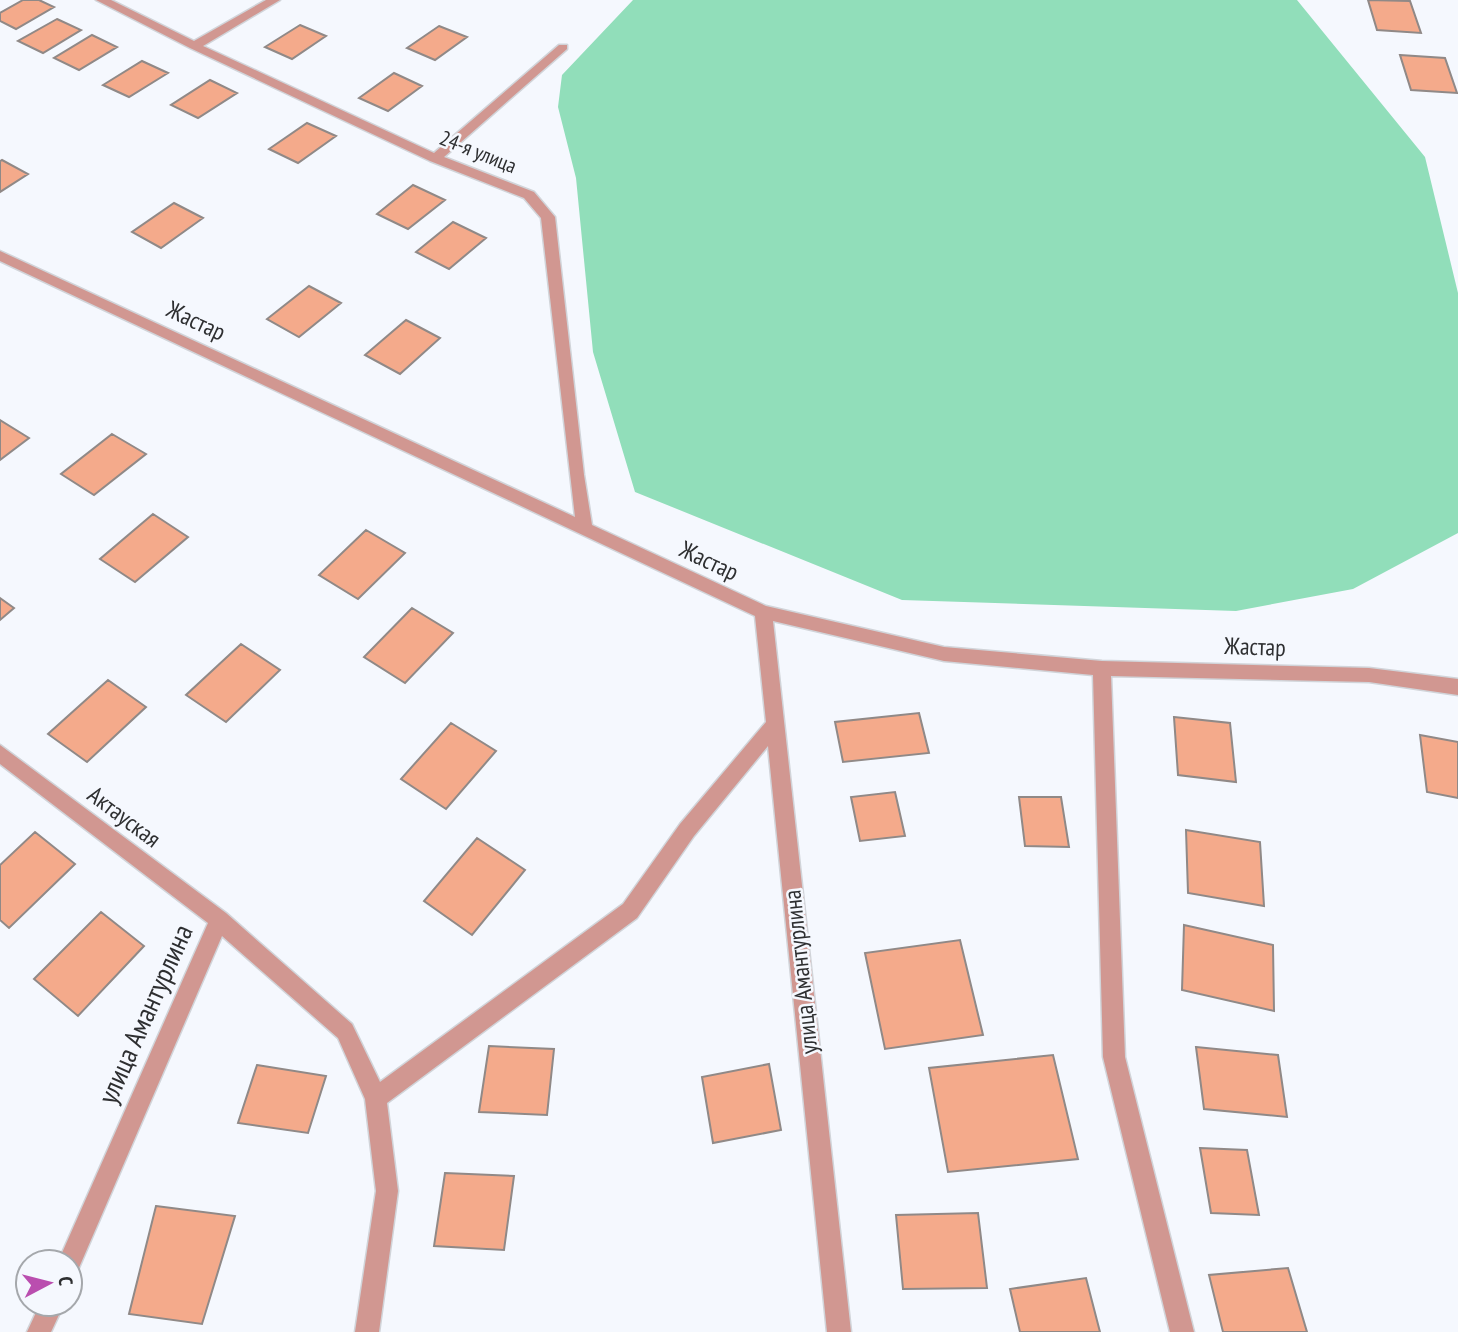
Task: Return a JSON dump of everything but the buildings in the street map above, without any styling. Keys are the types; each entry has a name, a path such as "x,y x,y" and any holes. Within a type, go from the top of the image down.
{"street":[{"name":"24-я улица","path":"102,0 194,47 435,158 529,195 548,217 576,475 585,530"},
{"path":"194,47 274,0"},
{"path":"435,158 564,47"},
{"name":"Жастар","path":"0,256 763,612 944,654 1102,667 1369,675 1458,687"},
{"name":"улица Амантурлина","path":"763,612 839,1332"},
{"path":"1102,667 1114,1057 1182,1332"},
{"path":"376,1098 630,911 687,830 775,724"},
{"name":"Актауская","path":"0,753 219,920"},
{"name":"улица Амантурлина","path":"76,1248 219,920 345,1031 376,1098 387,1191 366,1332"}],"green space":[{"path":"633,0 1297,0 1425,157 1458,293 1458,533 1353,589 1236,611 902,600 635,492 593,352 576,178 558,107 562,75"}]}
